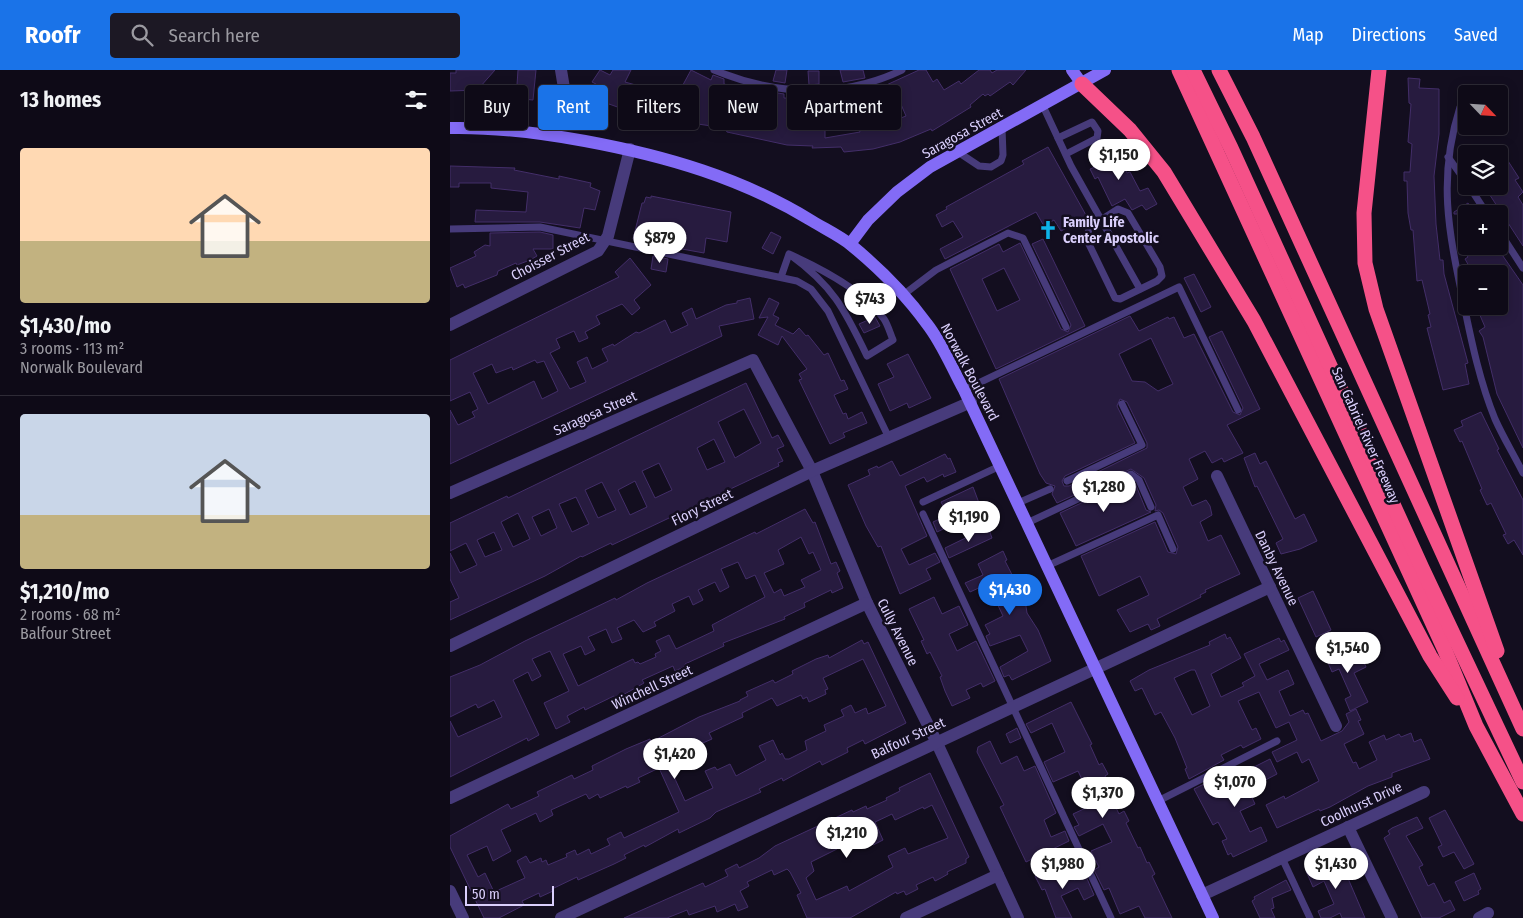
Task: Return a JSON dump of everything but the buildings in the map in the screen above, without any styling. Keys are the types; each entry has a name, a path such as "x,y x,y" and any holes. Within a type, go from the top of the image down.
{"highway":[{"name":"San Gabriel River Freeway","path":"1179,70 1444,648 1476,726 1523,814"},
{"path":"1193,70 1231,148 1523,782"},
{"path":"1201,70 1222,110 1487,691 1523,764"},
{"name":"San Gabriel River Freeway","path":"1219,70 1253,137 1523,729"},
{"path":"1379,70 1364,213 1364,263 1376,309 1458,536 1523,729"},
{"path":"1082,84 1130,130 1164,172 1254,321 1430,656 1476,726"}],"main road":[{"path":"1072,70 1082,84"},
{"name":"Saragosa Street","path":"850,244 868,220 897,192 930,167 1105,70"},
{"name":"Norwalk Boulevard","path":"450,128 492,128 543,134 630,149 710,172 782,203 850,244 903,295 928,325 971,402 1213,918"}],"street":[{"path":"561,70 564,85"},
{"name":"Choisser Street","path":"450,325 598,251 608,236 617,208 630,149"},
{"name":"Cully Avenue","path":"753,360 812,471 867,603 936,741 1018,918"},
{"name":"Saragosa Street","path":"450,493 753,360"},
{"name":"Flory Street","path":"450,646 812,471 971,402"},
{"name":"Danby Avenue","path":"1217,476 1336,726"},
{"name":"Balfour Street","path":"561,918 936,741 1270,587"},
{"name":"Winchell Street","path":"450,798 867,603"},
{"name":"Coolhurst Drive","path":"1202,895 1424,792"},
{"path":"1348,827 1392,918"},
{"path":"906,918 998,875"},
{"path":"450,891 463,918"}],"lane":[{"path":"714,70 748,83 781,89 811,91 848,87 873,81 902,70"},
{"path":"1042,106 1066,154 1140,289"},
{"path":"1458,113 1450,138 1448,157 1447,211 1452,248 1476,363 1495,420 1523,472"},
{"path":"1058,138 1092,122 1098,132 1097,138 1066,154"},
{"path":"958,152 979,166 991,167 1001,161 1003,155 1002,128"},
{"path":"1448,157 1458,171"},
{"path":"1118,209 1128,213 1160,267 1162,276 1157,281 1120,299 1114,298 1086,238 1090,227 1101,219 1118,209"},
{"path":"450,229 540,227 577,234 604,242 658,251 781,277 804,285 821,300 889,438"},
{"path":"903,295 942,266 1008,233 1023,238 1066,326"},
{"path":"1508,245 1523,268"},
{"path":"781,277 789,254"},
{"path":"789,254 820,268 856,293 884,319 893,340 867,356 834,294 789,254"},
{"path":"964,390 1179,288 1238,410"},
{"path":"1067,481 1142,445 1122,404"},
{"path":"923,502 1000,466"},
{"path":"1027,523 1131,474 1139,480 1151,508"},
{"path":"1018,503 1050,489"},
{"path":"923,514 1112,918"},
{"path":"1047,566 1158,515 1173,549"},
{"path":"1158,802 1277,741"},
{"path":"1282,858 1310,918"}],"place":[{"name":"Family Life Center Apostolic","path":"1048,230"}]}
